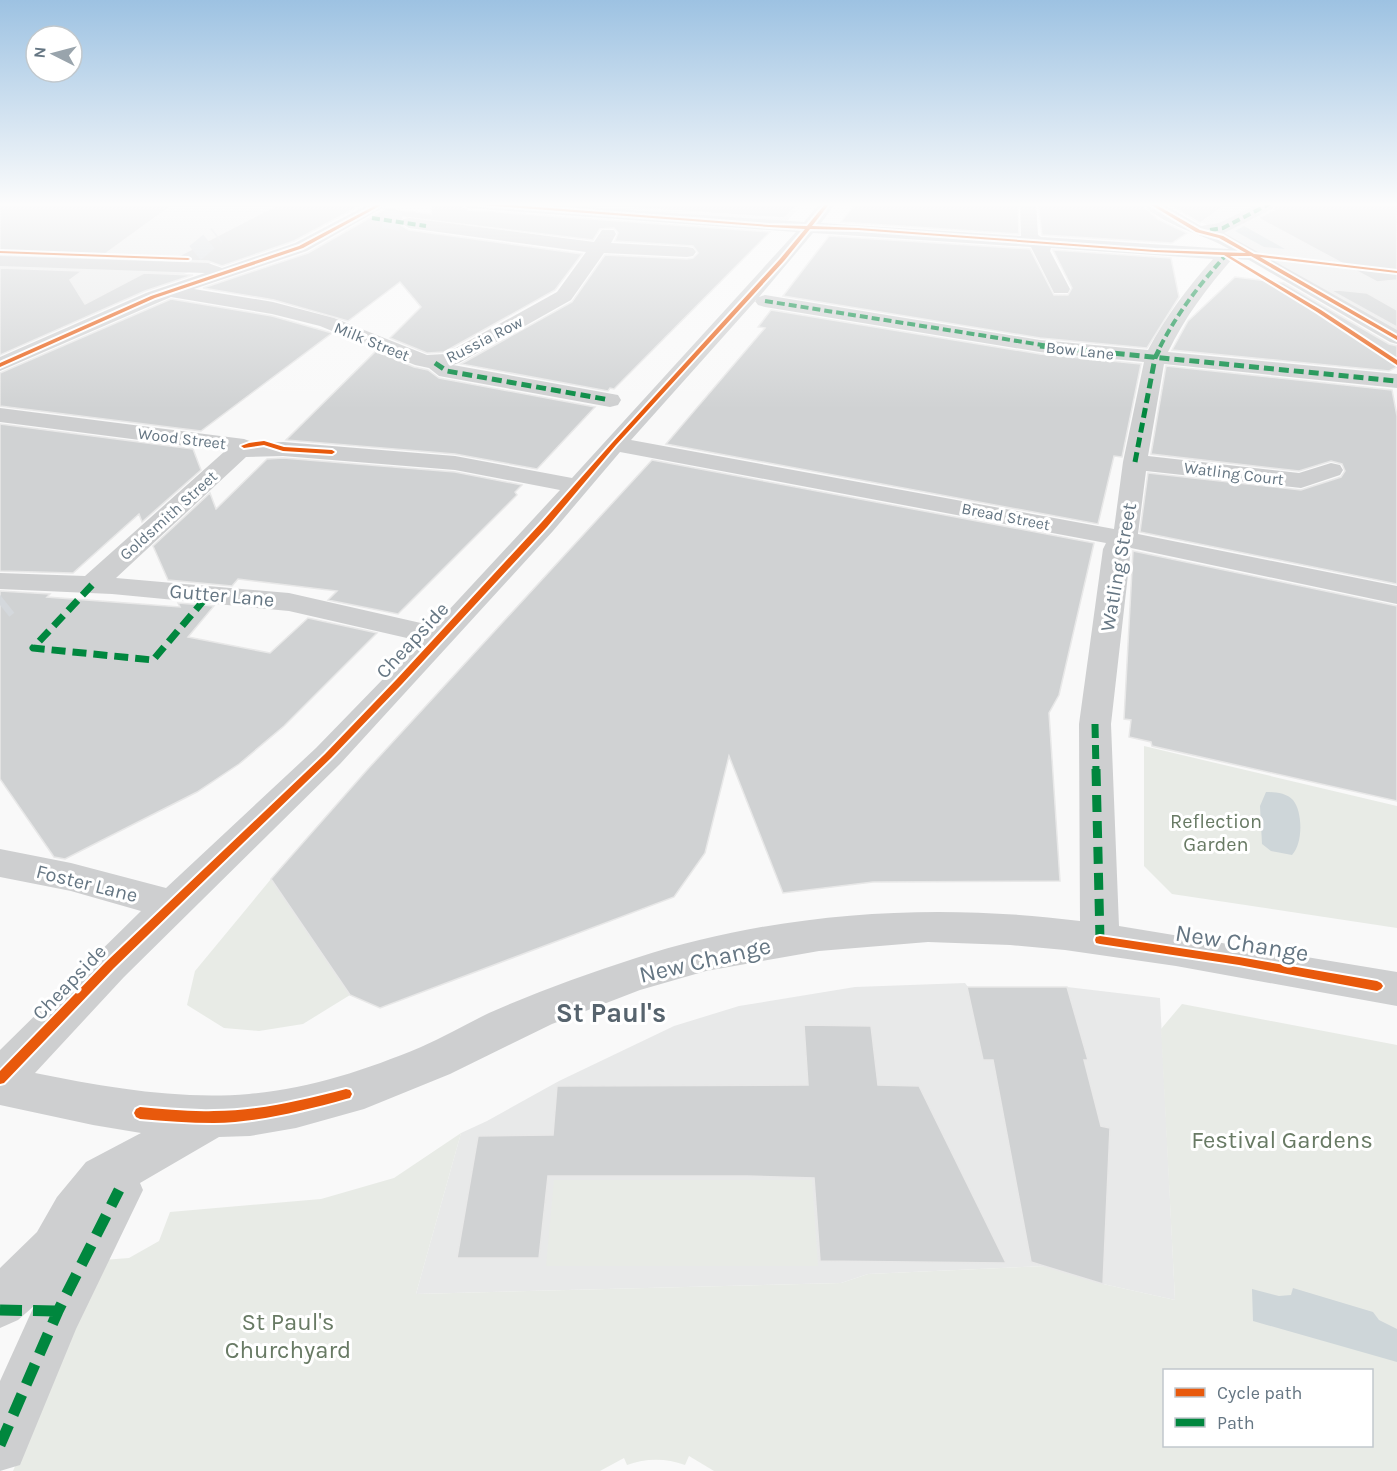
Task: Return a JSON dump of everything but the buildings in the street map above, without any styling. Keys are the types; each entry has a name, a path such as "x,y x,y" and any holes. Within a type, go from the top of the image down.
{"street":[{"path":"217,272 222,274"},
{"path":"0,365 168,291 229,272"},
{"name":"Russia Row","path":"435,363 452,358 564,296 580,272"},
{"name":"Cheapside","path":"0,1079 110,965 328,756 544,525 763,272"},
{"path":"1052,272 1061,289"},
{"name":"Watling Street","path":"1100,940 1095,724 1117,549 1127,528 1135,462 1155,358 1172,324 1192,294 1211,272"},
{"path":"1254,272 1319,311 1397,363"},
{"path":"1281,272 1397,338"},
{"name":"Milk Street","path":"168,291 273,308 327,322 422,361 435,363 447,370 610,400"},
{"name":"Bow Lane","path":"765,301 1040,346 1397,381"},
{"name":"Wood Street","path":"0,416 244,446 249,450 283,448 455,463 576,486"},
{"name":"Bread Street","path":"614,444 1122,538 1397,595"},
{"name":"Goldsmith Street","path":"92,585 244,446"},
{"name":"Watling Court","path":"1135,462 1300,481 1331,470"},
{"name":"Gutter Lane","path":"10,588 92,585 289,602 440,636"},
{"name":"Foster Lane","path":"0,863 71,877 174,905"},
{"name":"New Change","path":"0,1085 107,1109 213,1117 252,1115 299,1107 346,1094 429,1063 474,1040 607,984 723,951 859,932 950,927 1014,930 1100,940 1239,961 1397,989"},
{"path":"0,1302 54,1249 74,1214 103,1178 213,1117"},
{"path":"0,1445 58,1311 119,1190"},
{"path":"0,1310 58,1311"}],"shaded area":[{"path":"0,272 190,272 109,304 0,354"},
{"path":"1290,272 1397,272 1397,332"},
{"path":"1266,792 1287,796 1293,800 1299,812 1300,836 1292,855 1271,851 1262,844 1260,806"},
{"path":"965,983 968,987 1067,987 1160,998 1175,1300 1103,1284 1045,1266 868,1274 841,1283 416,1294 461,1133 559,1081 674,1026 739,1006 855,987"},
{"path":"1293,1288 1373,1312 1379,1320 1397,1329 1397,1362 1253,1321 1252,1289 1279,1296 1291,1295"}],"green space":[{"name":"Reflection Garden","path":"1144,746 1397,806 1397,928 1172,894 1144,866"},
{"path":"271,879 350,995 303,1024 259,1031 224,1028 187,1005 195,971"},
{"name":"St Paul's Churchyard","path":"1182,1004 1397,1045 1397,1471 714,1471 689,1456 685,1465 656,1460 627,1465 624,1458 600,1471 13,1471 103,1260 129,1258 159,1241 170,1212 321,1199 394,1178 461,1133 416,1294 841,1283 868,1274 1045,1266 1103,1284 1175,1300 1161,1029"},
{"path":"554,1180 812,1180 818,1266 546,1266"}],"tunnel":[{"path":"0,605 5,601"}],"marked path":[{"path":"1135,462 1155,358 1172,324 1192,294 1211,272"},
{"path":"765,301 1040,346 1397,381"},
{"path":"435,363 447,371 610,400"},
{"path":"92,585 33,648 153,660 210,593"},
{"path":"1095,724 1100,940"},
{"path":"0,1445 58,1311 119,1190"},
{"path":"0,1310 58,1311"}],"cycle path":[{"path":"0,365 153,297 228,272"},
{"path":"0,1079 110,965 328,756 399,682 544,525 614,444 771,272"},
{"path":"1254,272 1319,311 1397,363"},
{"path":"1281,272 1397,338"},
{"path":"244,446 264,443 283,449 332,452"},
{"path":"1100,940 1239,961 1377,986"},
{"path":"140,1113 205,1117 248,1115 346,1094"}],"district":[{"name":"St Paul's","path":"611,1013"}],"park label":[{"name":"Festival Gardens","path":"1282,1140"}]}
